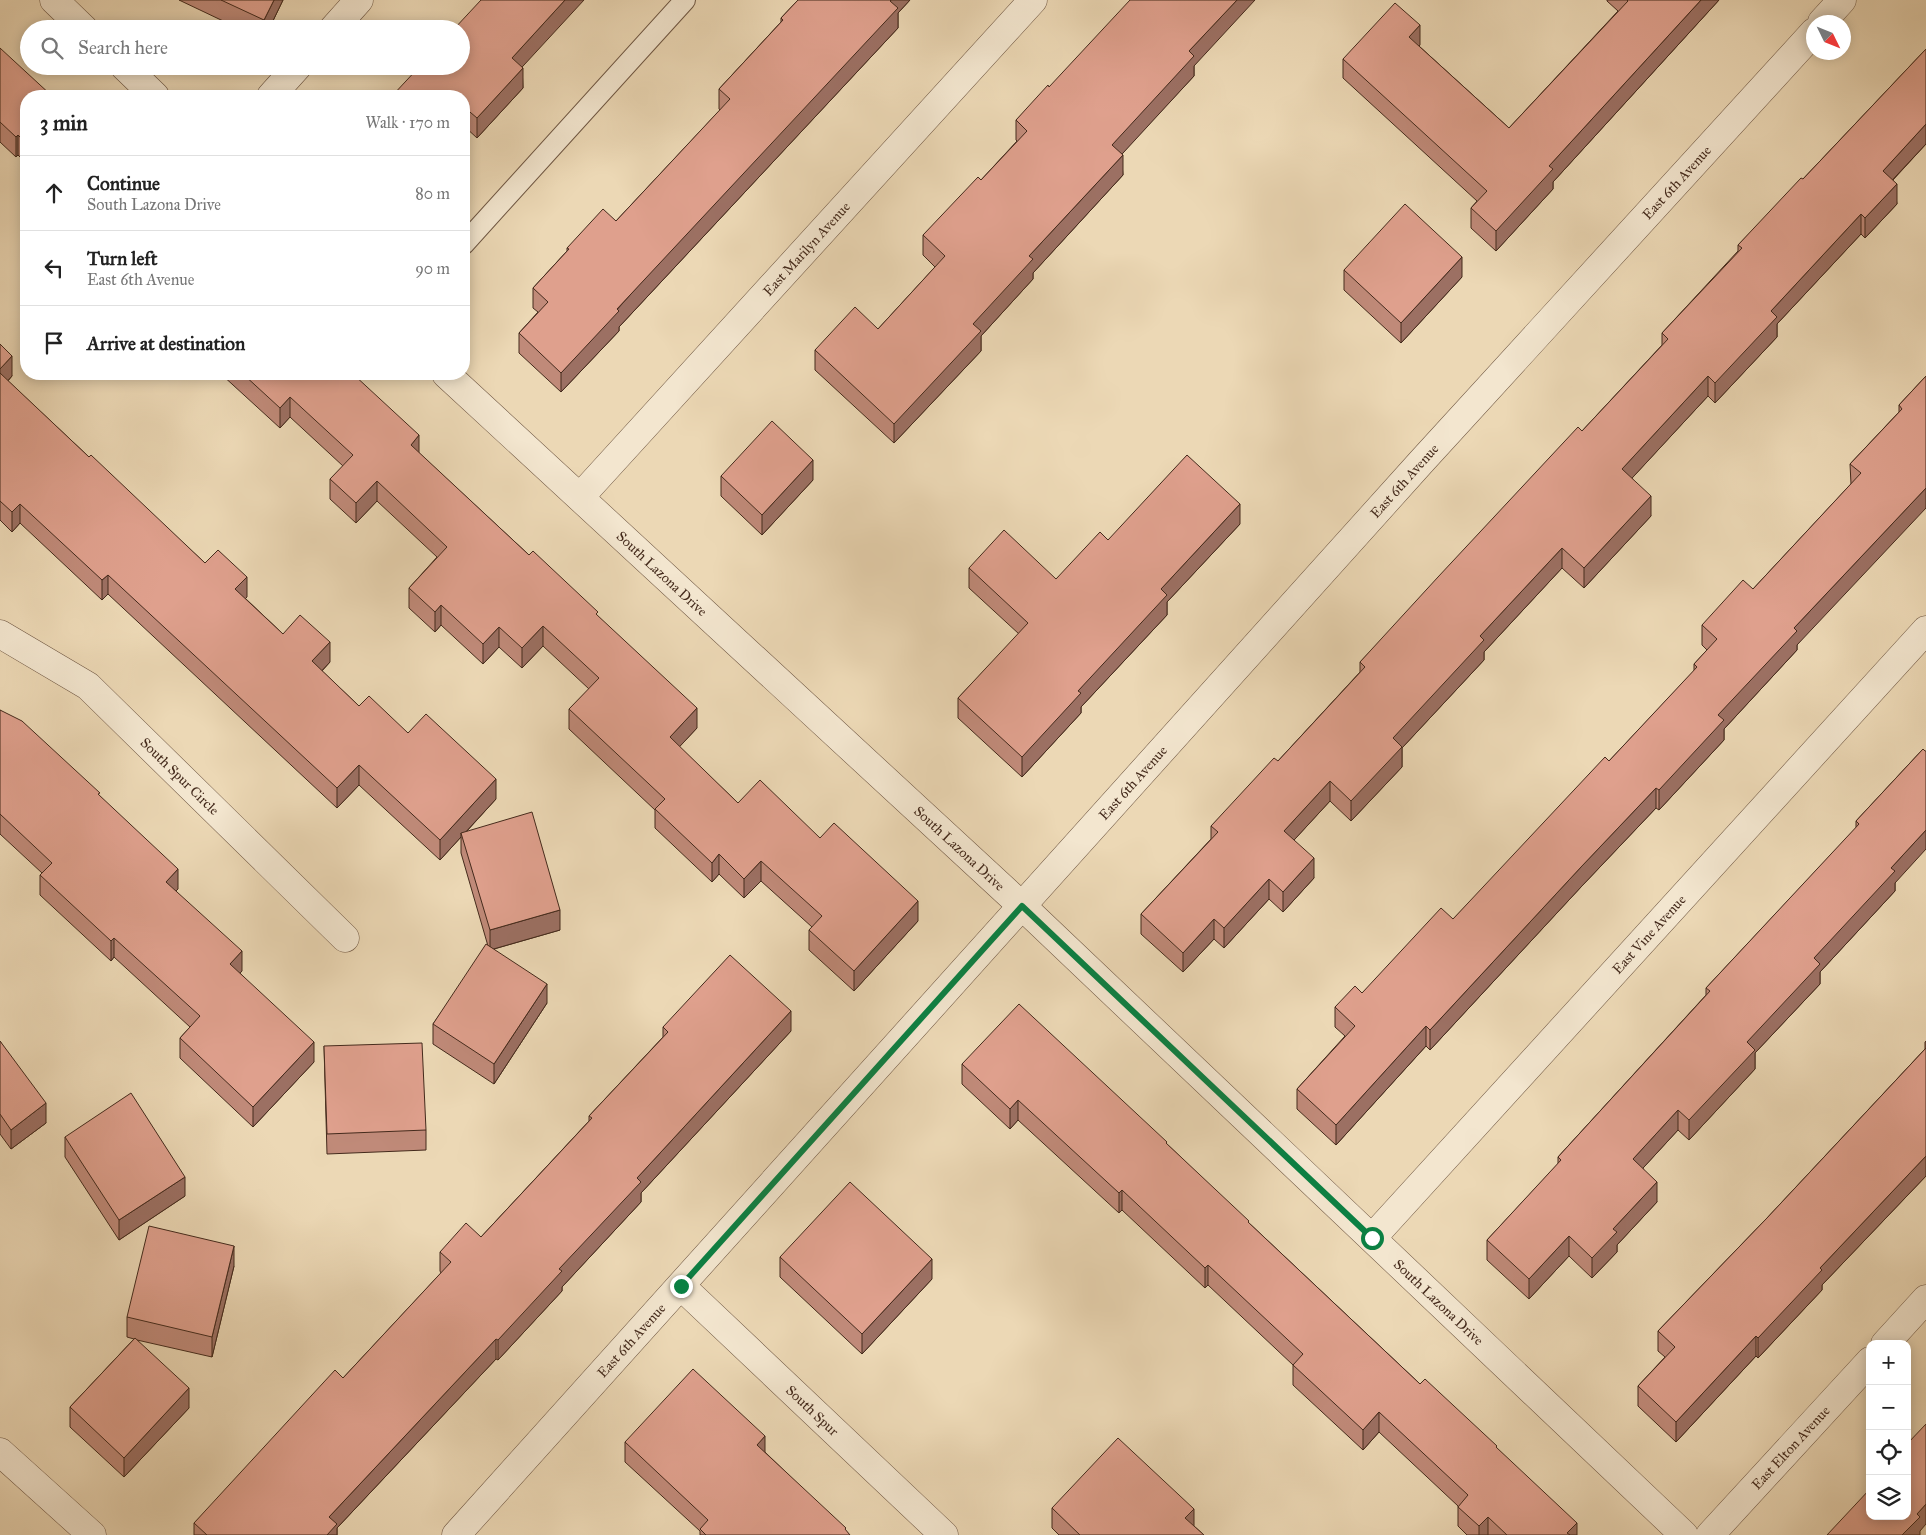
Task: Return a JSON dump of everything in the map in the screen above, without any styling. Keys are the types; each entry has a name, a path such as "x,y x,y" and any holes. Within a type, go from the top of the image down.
{"street":[{"path":"54,0 75,20"},
{"path":"341,20 359,0"},
{"name":"East Marilyn Avenue","path":"580,497 1033,0"},
{"path":"1828,15 1842,0"},
{"name":"East 6th Avenue","path":"456,1535 1415,468 1806,41"},
{"path":"133,75 149,90"},
{"path":"276,90 290,75"},
{"name":"South Lazona Drive","path":"453,380 1022,906 1684,1535"},
{"name":"East Vine Avenue","path":"1372,1238 1926,630"},
{"name":"South Spur Circle","path":"0,634 88,686 346,938"},
{"name":"South Spur","path":"681,1286 944,1535"},
{"path":"1889,1340 1926,1299"},
{"name":"East Elton Avenue","path":"1710,1535 1866,1365"},
{"path":"0,1452 92,1535"}],"lane":[{"path":"470,237 685,0"}],"building":[{"path":"221,0 274,0 264,20"},
{"path":"481,0 565,0 512,58 523,68 477,118 470,112 470,90 398,90 412,75 470,75 470,20 462,20"},
{"path":"798,0 891,0 898,8 617,309 619,311 561,373 519,333 548,302 533,288 603,209 616,221 730,99 719,89 783,20 781,18"},
{"path":"1130,0 1237,0 1189,51 1194,56 1112,145 1123,155 1029,256 1033,259 973,324 981,331 894,424 815,350 855,307 878,329 945,256 923,235 978,177 981,180 1027,131 1016,120"},
{"path":"1627,0 1701,0 1549,166 1553,169 1496,231 1471,208 1487,191 1343,59 1395,3 1420,25 1409,37 1509,128"},
{"path":"0,48 20,66 20,75 29,75 46,90 20,90 20,137 18,135 16,137 0,122"},
{"path":"1926,49 1926,124 1883,171 1897,184 1865,218 1861,214 1771,311 1777,317 1715,383 1708,376 1622,469 1651,496 1584,568 1562,548 1480,636 1484,640 1393,738 1402,747 1351,801 1330,781 1284,831 1314,858 1283,892 1269,879 1224,928 1214,919 1183,953 1141,914 1218,832 1211,826 1274,758 1278,761 1365,667 1360,662 1578,427 1582,431 1668,339 1662,333 1742,248 1738,245"},
{"path":"1405,204 1462,257 1401,323 1344,270"},
{"path":"0,344 12,356 0,369"},
{"path":"0,373 89,457 91,455 205,563 218,550 247,577 235,589 283,634 300,615 330,642 312,661 359,706 369,696 408,733 426,714 496,779 440,840 359,765 337,788 108,575 102,580 20,504 12,512 0,501"},
{"path":"1926,376 1926,488 1794,628 1797,631 1718,715 1724,720 1659,790 1656,788 1581,867 1430,1030 1426,1026 1336,1125 1297,1089 1355,1026 1335,1007 1355,986 1362,993 1441,908 1453,919 1605,757 1609,761 1697,667 1694,664 1717,639 1702,625 1743,580 1753,589 1861,473 1850,464 1902,409 1899,405"},
{"path":"250,380 359,380 419,435 411,445 529,555 533,551 598,612 596,614 697,708 670,737 738,803 760,780 820,838 834,823 918,901 854,971 809,930 822,916 761,861 744,879 719,854 712,863 655,809 665,799 569,709 599,678 543,626 522,648 499,627 483,644 441,605 435,612 409,588 447,547 377,481 356,503 330,479 353,455 290,397 280,408"},
{"path":"772,421 813,460 762,515 721,476"},
{"path":"1187,455 1240,504 1161,589 1167,595 1078,691 1081,693 1022,757 958,698 1028,623 969,568 1004,530 1056,579 1100,532 1108,540"},
{"path":"0,710 22,721 178,869 166,882 242,951 230,964 314,1042 253,1107 180,1038 200,1016 114,938 111,941 40,875 52,863 0,814"},
{"path":"1923,749 1926,751 1926,830 1891,868 1895,871 1814,958 1820,964 1747,1042 1755,1050 1689,1120 1678,1110 1633,1159 1657,1182 1613,1229 1617,1232 1592,1258 1569,1236 1529,1279 1487,1240 1561,1160 1558,1157 1710,991 1706,988 1859,824 1856,821"},
{"path":"532,812 560,910 490,930 461,833"},
{"path":"486,944 547,984 494,1064 433,1024"},
{"path":"730,955 791,1011 637,1178 641,1182 559,1269 562,1271 329,1517 337,1524 327,1535 207,1535 194,1523 335,1370 343,1378 451,1262 440,1252 466,1223 481,1237 592,1118 589,1116 668,1032 663,1027"},
{"path":"1019,1004 1167,1142 1248,1222 1420,1384 1425,1379 1577,1523 1567,1533 1570,1535 1507,1535 1488,1517 1479,1526 1458,1507 1468,1495 1379,1412 1363,1430 1293,1365 1303,1354 1208,1265 1205,1268 1122,1190 1119,1193 1018,1100 1010,1109 962,1064"},
{"path":"0,1041 46,1103 11,1130 0,1114"},
{"path":"422,1043 426,1130 327,1134 324,1046"},
{"path":"1926,1048 1926,1156 1820,1268 1822,1270 1758,1338 1756,1336 1676,1422 1638,1386 1675,1347 1658,1331"},
{"path":"131,1093 185,1177 119,1220 65,1137"},
{"path":"850,1182 932,1259 862,1334 780,1257"},
{"path":"149,1226 234,1246 212,1337 127,1317"},
{"path":"135,1338 189,1388 124,1458 70,1407"},
{"path":"693,1369 765,1436 757,1445 846,1528 850,1535 706,1535 700,1529 708,1520 625,1442"},
{"path":"1926,1424 1926,1504 1917,1514 1920,1517 1902,1535 1827,1535 1866,1493 1866,1520 1911,1520 1911,1440"},
{"path":"1118,1438 1194,1509 1185,1518 1204,1535 1080,1535 1052,1508"}],"route":[{"path":"681,1286 1022,906 1372,1238"}]}
